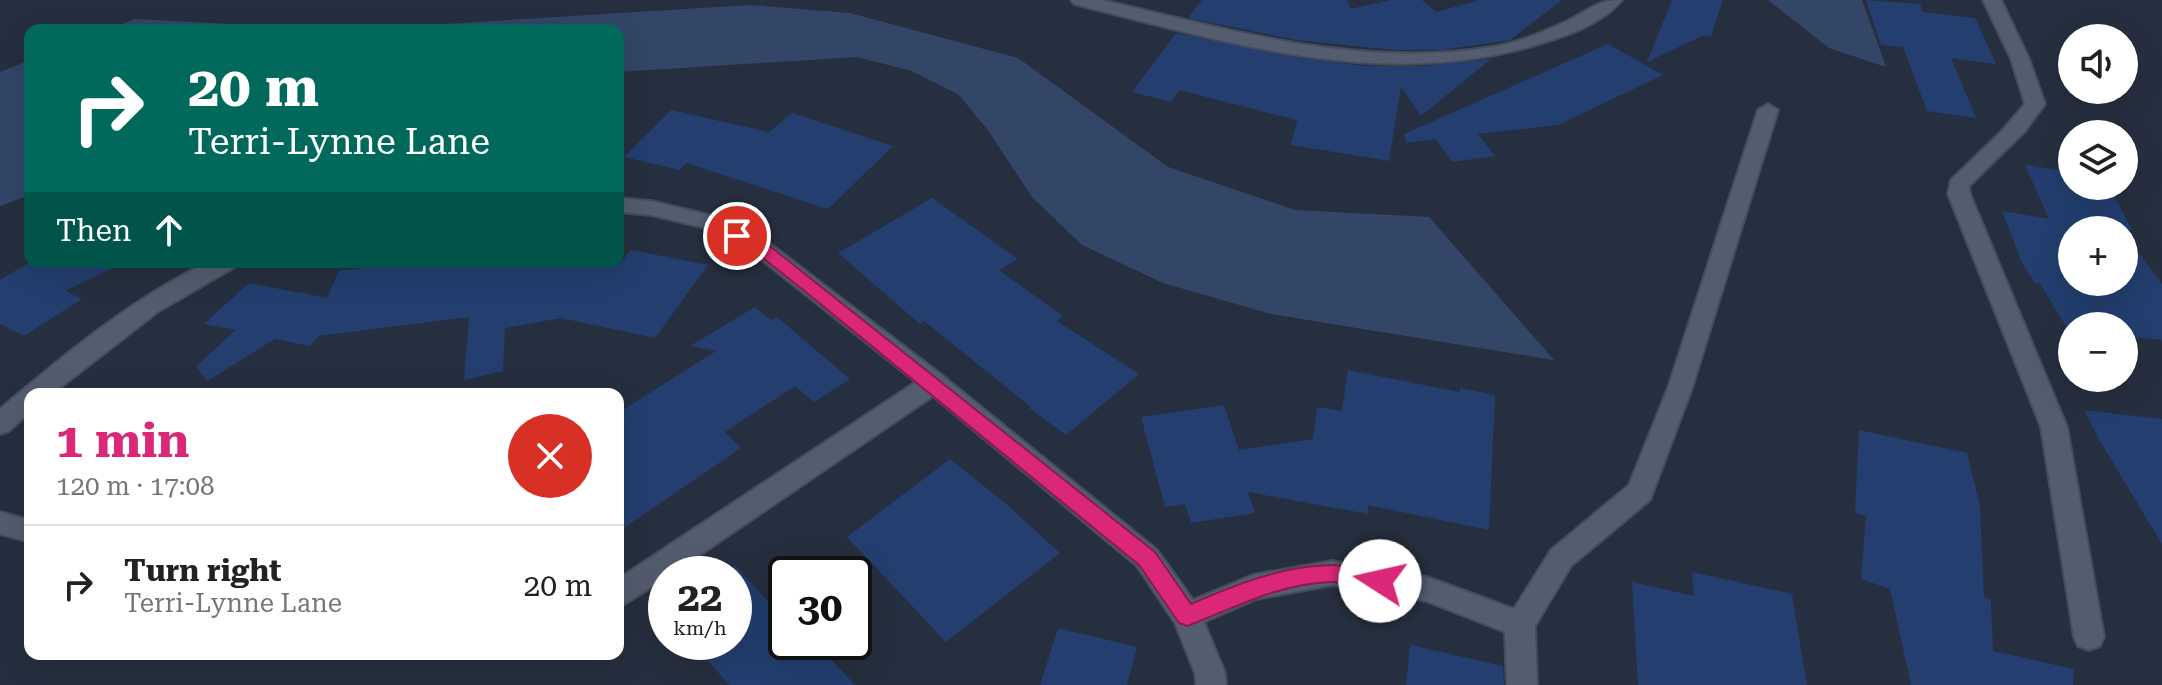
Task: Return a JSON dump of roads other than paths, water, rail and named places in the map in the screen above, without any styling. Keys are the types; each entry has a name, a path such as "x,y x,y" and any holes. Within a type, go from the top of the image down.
{"street":[{"path":"1080,0 1252,40 1330,53 1412,60 1479,55 1532,43 1584,21 1613,0"},
{"path":"1992,0 2020,59 2035,104 2011,136 1989,152 1958,185 1959,194 2054,427 2089,637"},
{"path":"1522,685 1520,624 1561,558 1640,492 1680,388 1768,110"},
{"path":"624,206 651,208 709,222 765,251 934,383 1147,558 1187,616 1210,673 1211,685"},
{"path":"42,388 92,345 155,300 216,268"},
{"path":"624,591 934,383"},
{"path":"0,424 24,403"},
{"path":"0,523 24,529"},
{"path":"1187,616 1253,587 1332,573 1427,589 1520,624"}]}
